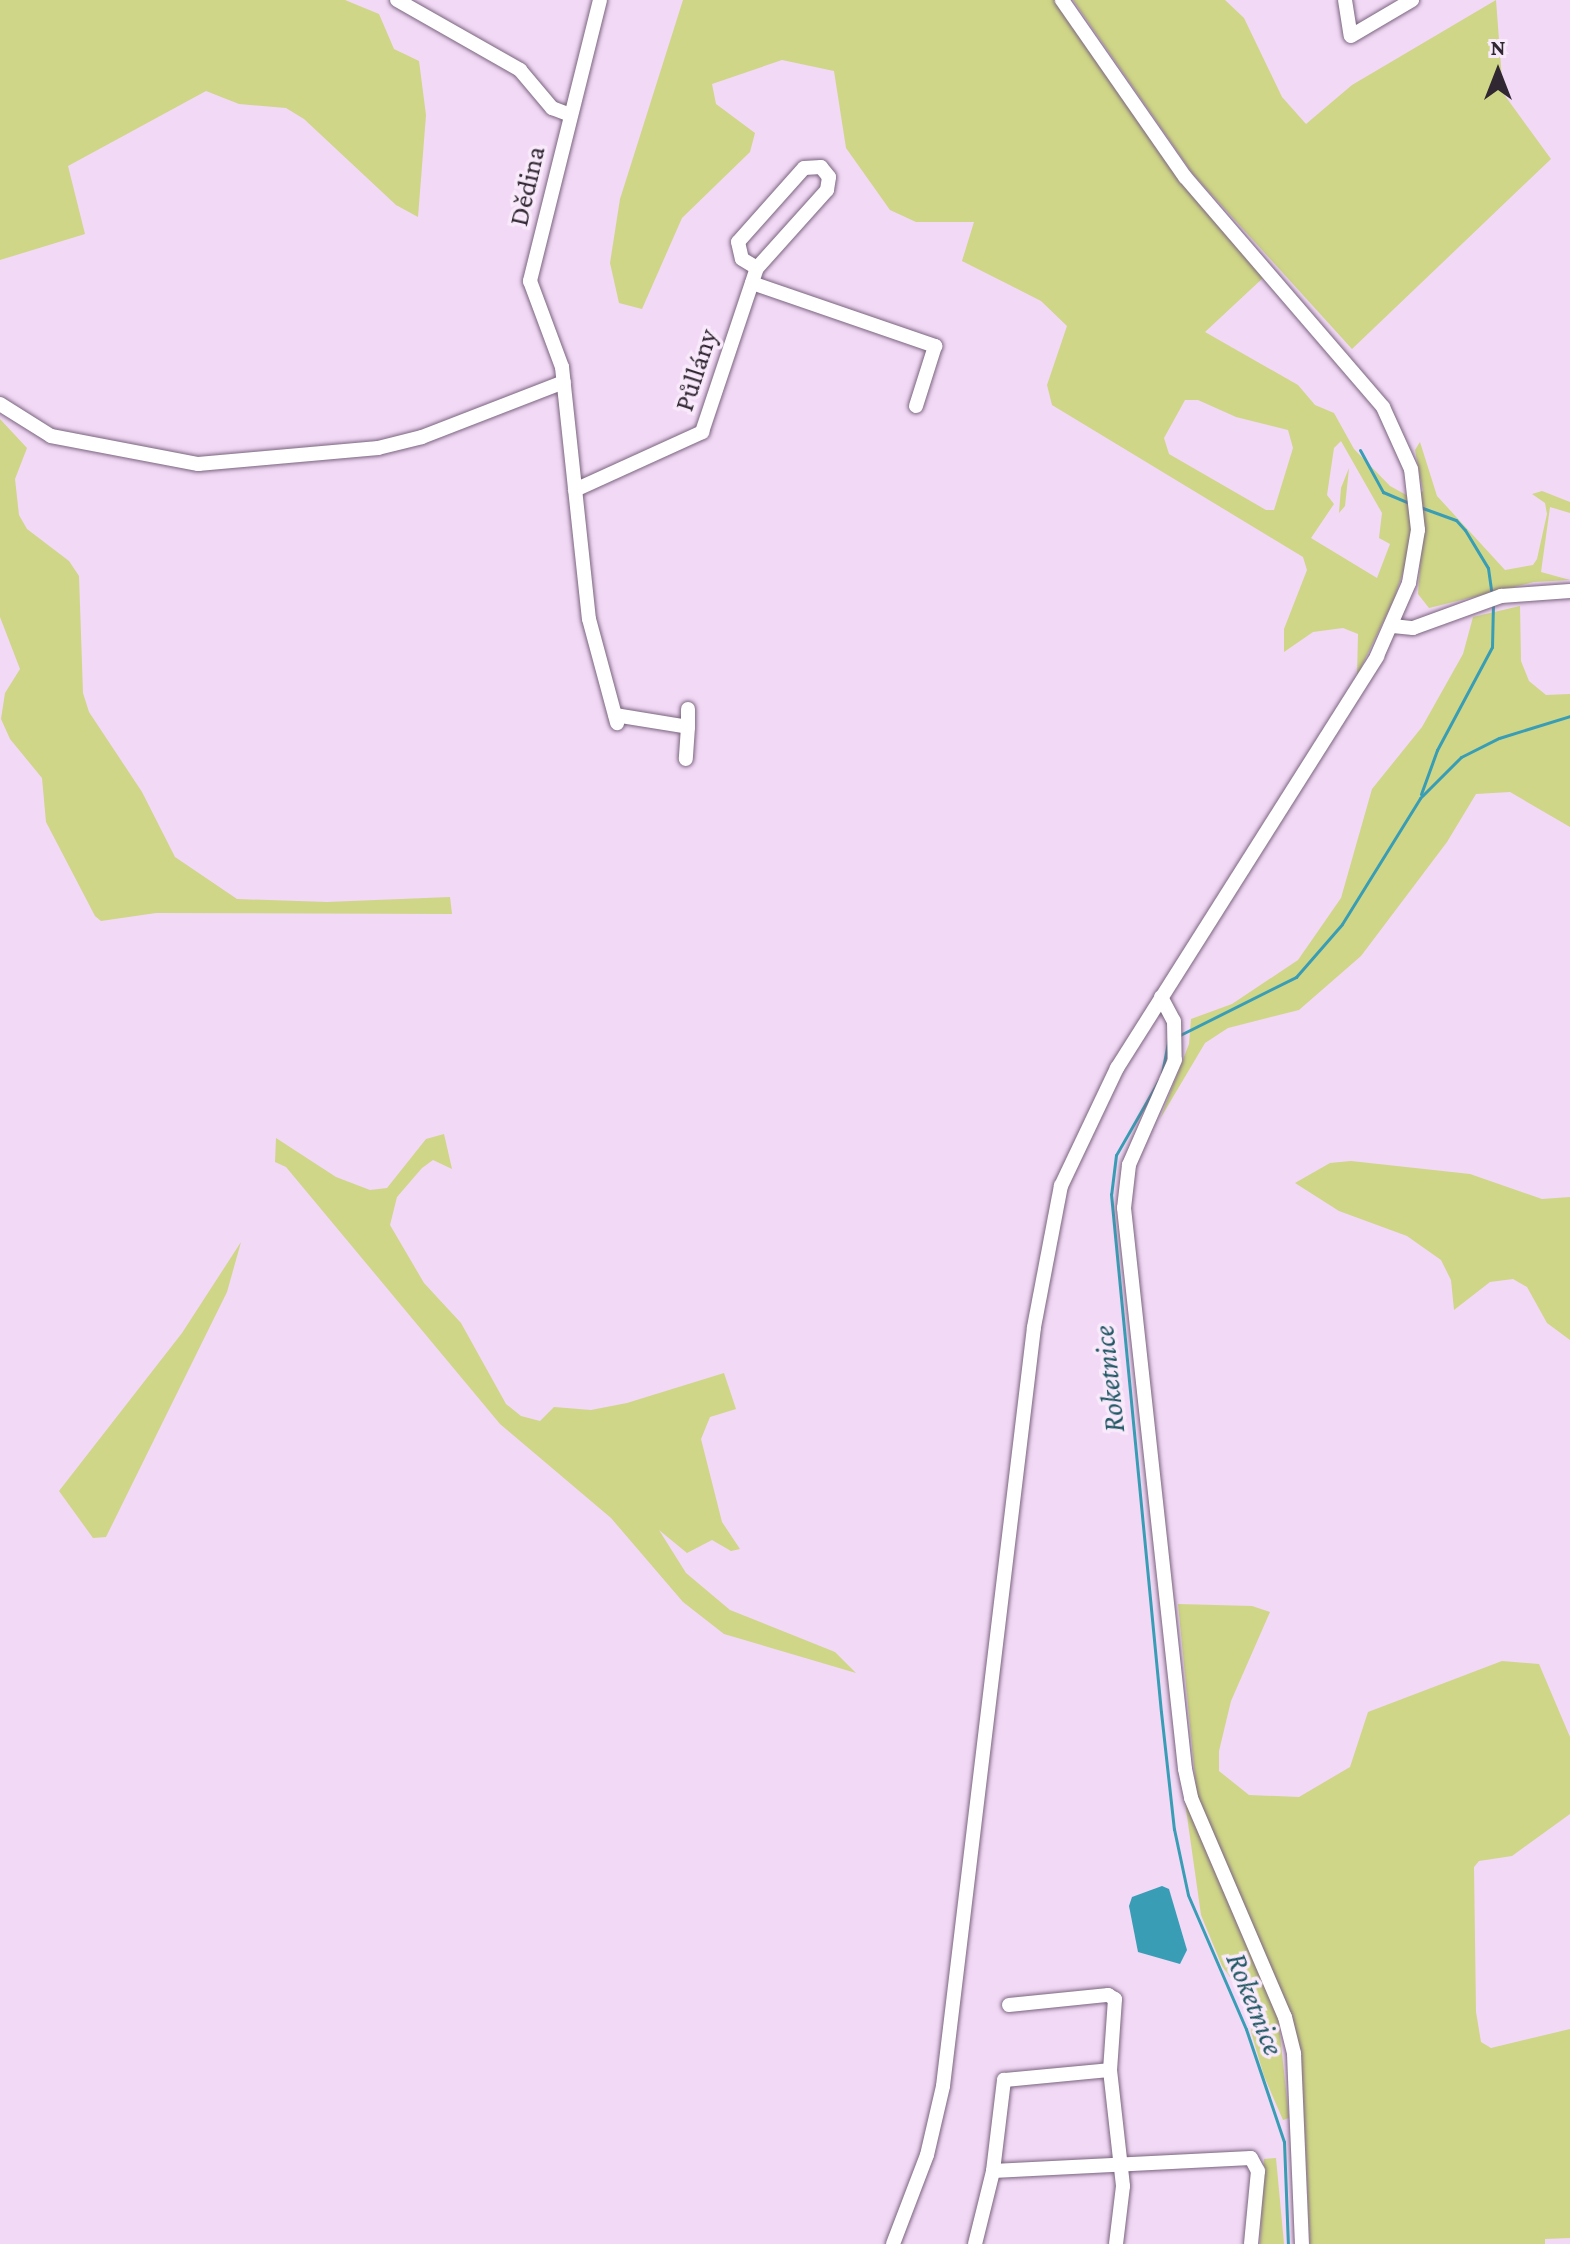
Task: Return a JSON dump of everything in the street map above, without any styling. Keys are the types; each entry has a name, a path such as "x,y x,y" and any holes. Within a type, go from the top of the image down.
{"street":[{"name":"Dědina","path":"564,382 530,281 600,0"},
{"path":"893,2244 924,2166 943,2086 1046,1247 1081,1136 1161,997 1393,626 1413,569 1418,505 1400,441 1361,376 1185,177 1062,0"},
{"path":"1345,0 1351,36 1412,0"},
{"path":"392,2 520,70 552,108 570,115"},
{"name":"Půllány","path":"575,490 702,432 755,276 827,190 826,171 816,165 804,168 738,242 742,259 755,276"},
{"path":"755,276 935,346 916,406"},
{"path":"0,404 51,436 198,464 378,448 422,437 564,382 589,619 616,719 688,727"},
{"path":"1393,626 1420,626 1501,596 1570,591"},
{"path":"686,759 688,709"},
{"path":"1161,997 1176,1036 1168,1084 1129,1165 1125,1222 1185,1769 1191,1798 1285,2017 1294,2054 1302,2244"},
{"path":"1009,2005 1108,1995 1115,1999 1110,2070 1122,2168 1116,2244"},
{"path":"975,2244 993,2171 1004,2080 1110,2070"},
{"path":"993,2171 1122,2168 1251,2158 1258,2171 1251,2244"}],"green space":[{"path":"0,0 345,0 379,14 394,49 419,61 426,115 418,217 396,205 304,119 286,108 239,104 206,91 68,166 85,234 0,260"},
{"path":"683,0 1056,0 1164,159 1264,277 1205,332 1298,385 1315,405 1334,413 1354,449 1390,486 1410,497 1423,491 1415,450 1420,442 1437,496 1505,570 1533,565 1537,559 1547,514 1545,503 1532,494 1542,491 1570,502 1570,513 1550,507 1541,572 1570,580 1534,582 1429,608 1418,594 1421,554 1410,551 1394,599 1357,676 1358,634 1343,628 1313,632 1284,652 1284,629 1307,570 1303,557 1052,405 1047,385 1067,326 1041,301 962,261 974,222 916,222 890,210 846,148 834,71 782,60 712,84 716,104 755,133 750,152 682,218 642,309 619,303 610,263 620,199","holes":["1185,400 1198,400 1236,417 1288,430 1293,448 1274,510 1266,510 1169,454 1164,438","1341,441 1382,513 1379,538 1390,544 1377,578 1311,538 1334,504 1327,495 1334,448"]},
{"path":"1073,0 1225,0 1244,18 1282,97 1306,124 1352,85 1496,0 1503,93 1551,159 1352,349 1193,174"},
{"path":"0,419 27,448 15,479 19,515 27,529 69,561 79,576 83,693 89,712 142,792 175,857 237,899 327,902 450,897 452,914 156,913 101,921 95,916 46,822 42,778 10,739 1,719 5,693 20,669 0,617"},
{"path":"1349,468 1345,506 1339,513 1341,488"},
{"path":"1520,606 1521,661 1529,681 1546,695 1570,694 1570,827 1510,792 1476,794 1447,842 1361,956 1299,1010 1228,1028 1205,1043 1160,1119 1189,1044 1191,1019 1232,1004 1298,960 1341,898 1372,789 1422,727 1463,654 1473,617"},
{"path":"444,1134 452,1169 433,1160 422,1168 397,1197 390,1225 424,1283 461,1323 506,1404 521,1416 540,1421 554,1407 591,1410 627,1403 724,1373 736,1409 710,1417 701,1439 722,1522 740,1549 731,1551 712,1540 687,1553 659,1530 686,1573 730,1610 835,1652 856,1673 724,1634 683,1602 611,1518 500,1424 286,1167 275,1162 276,1138 336,1177 370,1190 387,1188 426,1139"},
{"path":"1351,1161 1470,1174 1542,1199 1570,1197 1570,1340 1547,1323 1527,1287 1513,1279 1490,1282 1454,1310 1451,1280 1441,1260 1407,1236 1339,1211 1295,1183 1330,1163"},
{"path":"241,1242 227,1292 106,1537 93,1538 59,1491 182,1333"},
{"path":"1178,1604 1252,1606 1270,1612 1231,1701 1219,1751 1219,1771 1249,1795 1299,1797 1350,1767 1368,1712 1502,1661 1539,1664 1570,1737 1570,1814 1512,1856 1479,1861 1474,1867 1476,2012 1481,2042 1491,2048 1570,2029 1570,2238 1545,2239 1545,2244 1310,2244 1301,2050 1197,1797"},
{"path":"1185,1802 1278,2016 1289,2118 1283,2120 1264,2076 1251,2032 1253,2009 1222,1966 1201,1915"},
{"path":"1276,2158 1284,2244 1260,2244 1264,2159"}],"water":[{"path":"1162,1886 1169,1889 1187,1950 1180,1964 1138,1952 1129,1906 1132,1897"}],"waterway":[{"path":"1360,450 1383,492 1409,503"},
{"path":"1420,507 1456,520 1465,530 1488,568 1492,595"},
{"path":"1421,794 1437,750 1492,647 1493,603"},
{"name":"Roketnice","path":"1180,1035 1296,977 1342,924 1420,798 1461,757 1499,738 1570,716"},
{"name":"Roketnice","path":"1162,1073 1169,1038"},
{"name":"Roketnice","path":"1159,1080 1116,1155 1111,1194 1161,1712 1174,1829 1188,1895 1246,2029 1284,2142 1288,2244"}]}
